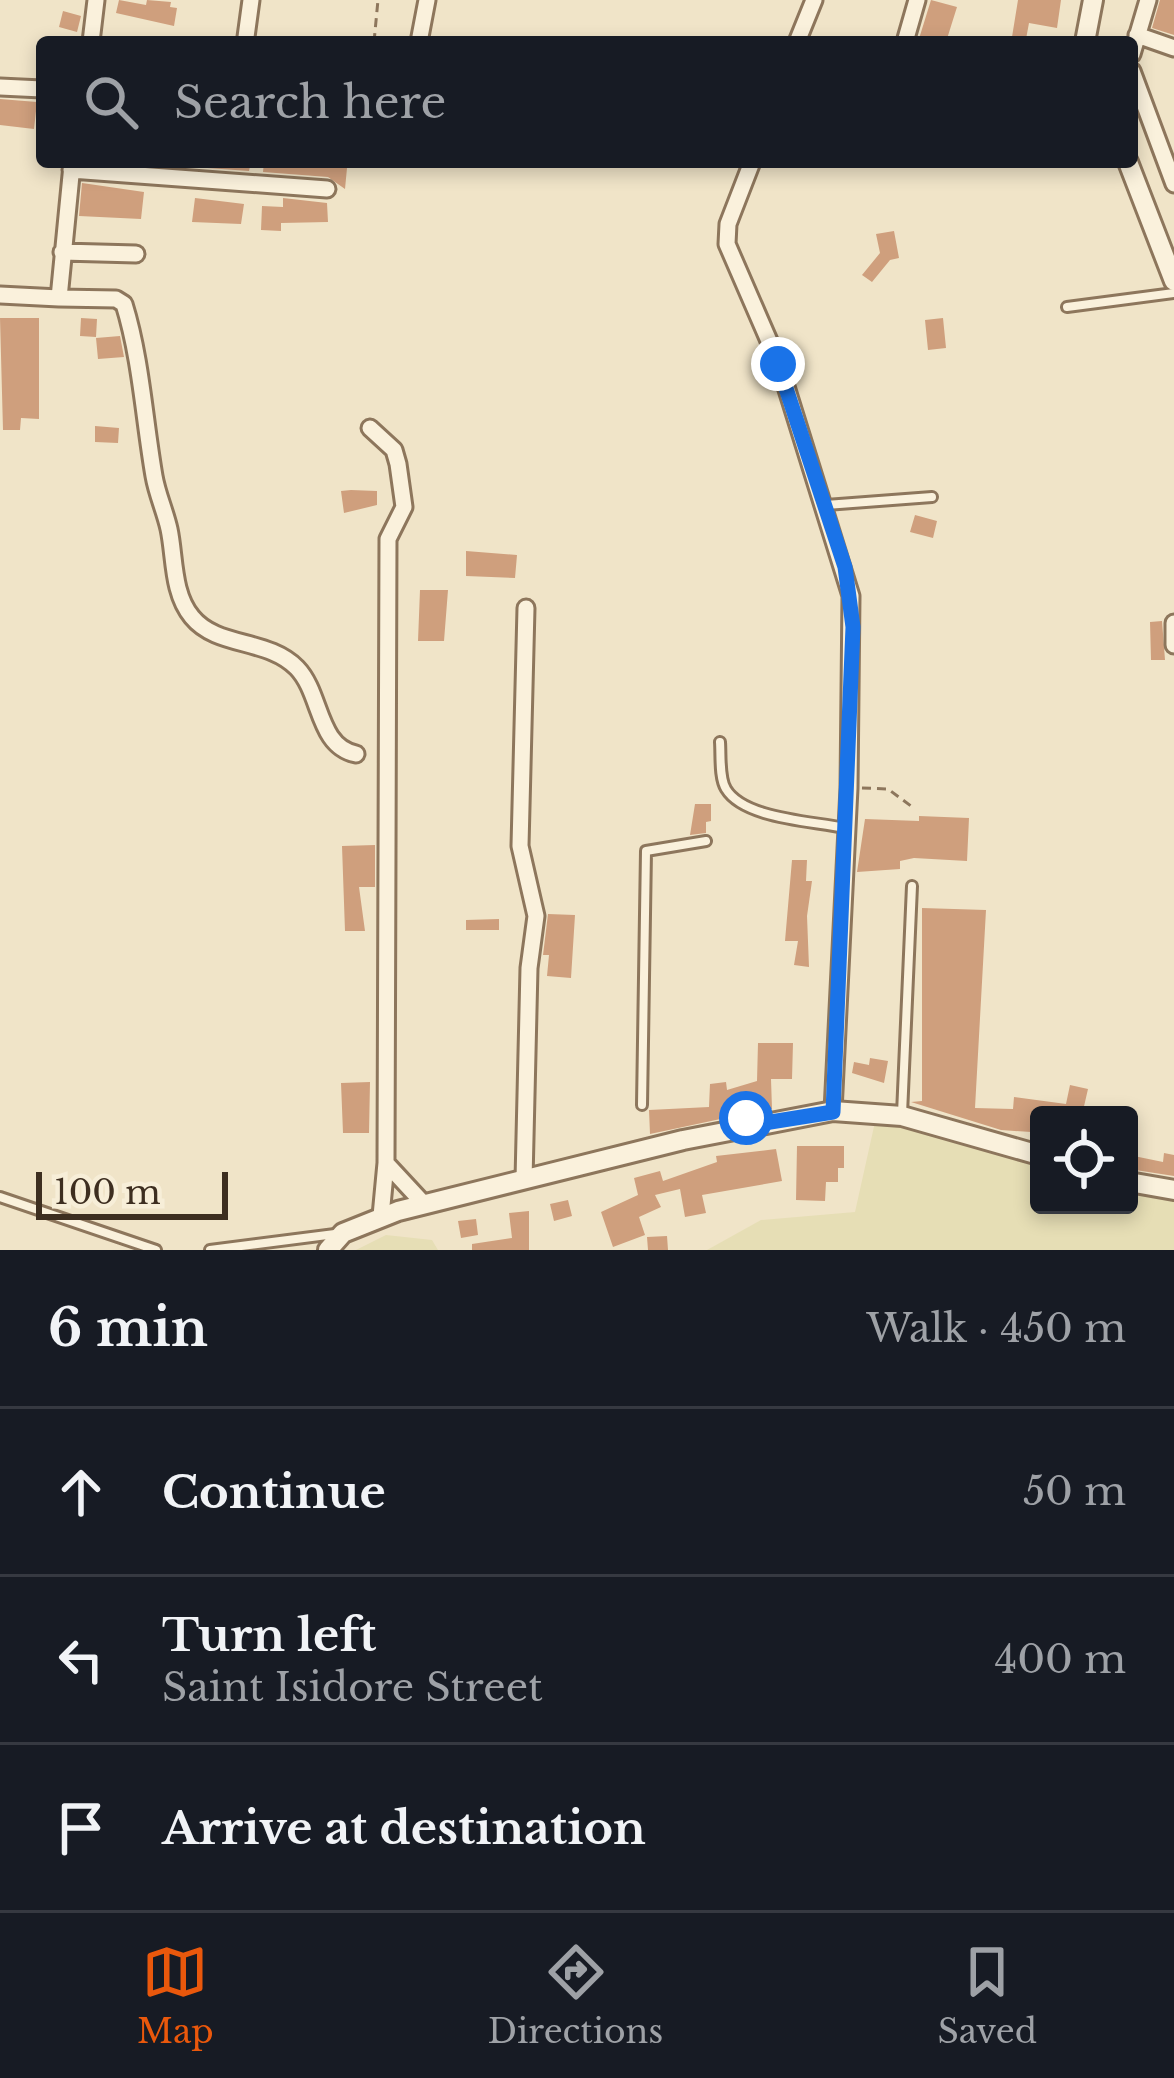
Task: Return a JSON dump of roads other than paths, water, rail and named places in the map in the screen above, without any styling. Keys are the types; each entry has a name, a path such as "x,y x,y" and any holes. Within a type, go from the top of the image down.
{"street":[{"path":"92,36 97,0"},
{"path":"246,36 250,0"},
{"path":"420,36 427,0"},
{"path":"799,36 814,0"},
{"path":"907,36 917,0"},
{"path":"1086,36 1093,0"},
{"path":"1148,0 1137,35 1174,47"},
{"path":"0,86 36,88"},
{"path":"1138,87 1173,180"},
{"path":"59,298 72,168"},
{"path":"94,168 327,189"},
{"path":"750,168 728,224 728,244 778,364 851,596 848,788 833,1112"},
{"path":"1130,168 1174,281"},
{"path":"62,252 136,254"},
{"path":"0,295 116,298 124,304 180,595 191,616 209,632 266,647 296,666 314,693 328,736 342,751 356,754"},
{"path":"370,428 397,457 404,507 388,539 386,1163 381,1216"},
{"path":"524,1180 529,968 536,916 520,846 526,608"},
{"path":"1174,623 1174,645"},
{"path":"328,1250 343,1233 381,1216 745,1116 902,1115 1030,1152"},
{"path":"386,1163 424,1204"},
{"path":"1138,1184 1174,1190"}],"lane":[{"path":"1067,307 1174,292"},
{"path":"824,505 932,496"},
{"path":"720,742 724,787 731,795 756,810 844,828"},
{"path":"642,1105 646,850 706,842"},
{"path":"902,1115 912,886"},
{"path":"0,1197 156,1250"},
{"path":"210,1250 343,1233"}]}
